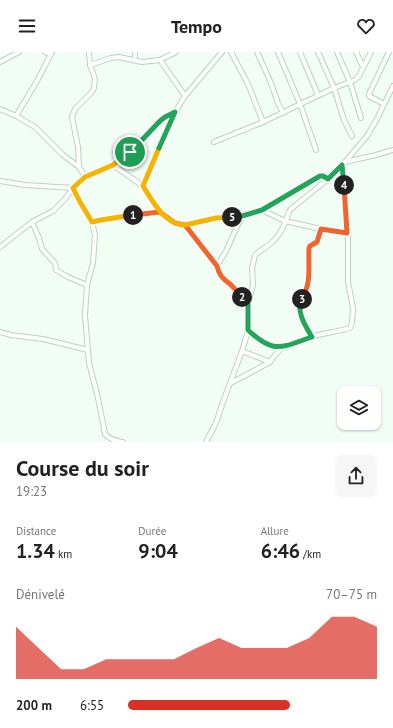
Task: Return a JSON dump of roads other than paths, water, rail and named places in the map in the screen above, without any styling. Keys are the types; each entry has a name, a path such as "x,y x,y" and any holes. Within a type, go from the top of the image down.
{"street":[{"path":"0,62 19,52"},
{"path":"16,116 40,77 51,53 45,52"},
{"path":"78,168 78,147 72,116 75,109 92,93 94,88 95,79 90,65 89,52"},
{"path":"135,52 135,60"},
{"path":"90,65 119,57 142,62 160,60 176,52"},
{"path":"143,186 175,112 185,96 222,52"},
{"path":"231,52 248,84 263,122"},
{"path":"257,52 283,113"},
{"path":"278,52 300,104 316,150"},
{"path":"300,52 318,95"},
{"path":"318,52 334,88 344,120 352,136"},
{"path":"337,52 350,82 361,118"},
{"path":"356,52 363,67"},
{"path":"214,142 263,122 318,95 355,80 359,76 371,52"},
{"path":"384,104 369,96 369,94 390,52"},
{"path":"160,60 185,96"},
{"path":"206,442 216,423 248,330 248,304 253,285 252,268 254,257 279,236 291,209 328,179 367,136 393,86"},
{"path":"0,109 35,127 78,168 85,177"},
{"path":"0,247 32,222 52,211 85,177 113,165 141,141 160,121 175,112"},
{"path":"0,114 8,113"},
{"path":"344,163 393,150"},
{"path":"230,383 270,362 283,347 312,337 350,328 352,323 352,302 348,282 344,163"},
{"path":"113,165 143,186 160,212 175,223 185,225 216,218 242,216 262,210 320,176 328,179"},
{"path":"0,181 25,185 73,188"},
{"path":"73,188 92,222 95,234 93,264 87,285 85,315 89,363 106,434 108,438 123,442"},
{"path":"262,210 285,221 347,233"},
{"path":"92,222 124,216 160,212"},
{"path":"217,266 242,216"},
{"path":"32,222 42,249 54,262 56,270 87,285"},
{"path":"185,225 217,266 221,277 248,304"},
{"path":"312,337 303,320 300,303 307,289 308,283 309,248 317,242 321,229"},
{"path":"248,330 262,343 283,347"},
{"path":"0,332 43,339 88,350"},
{"path":"242,351 270,362"}]}
